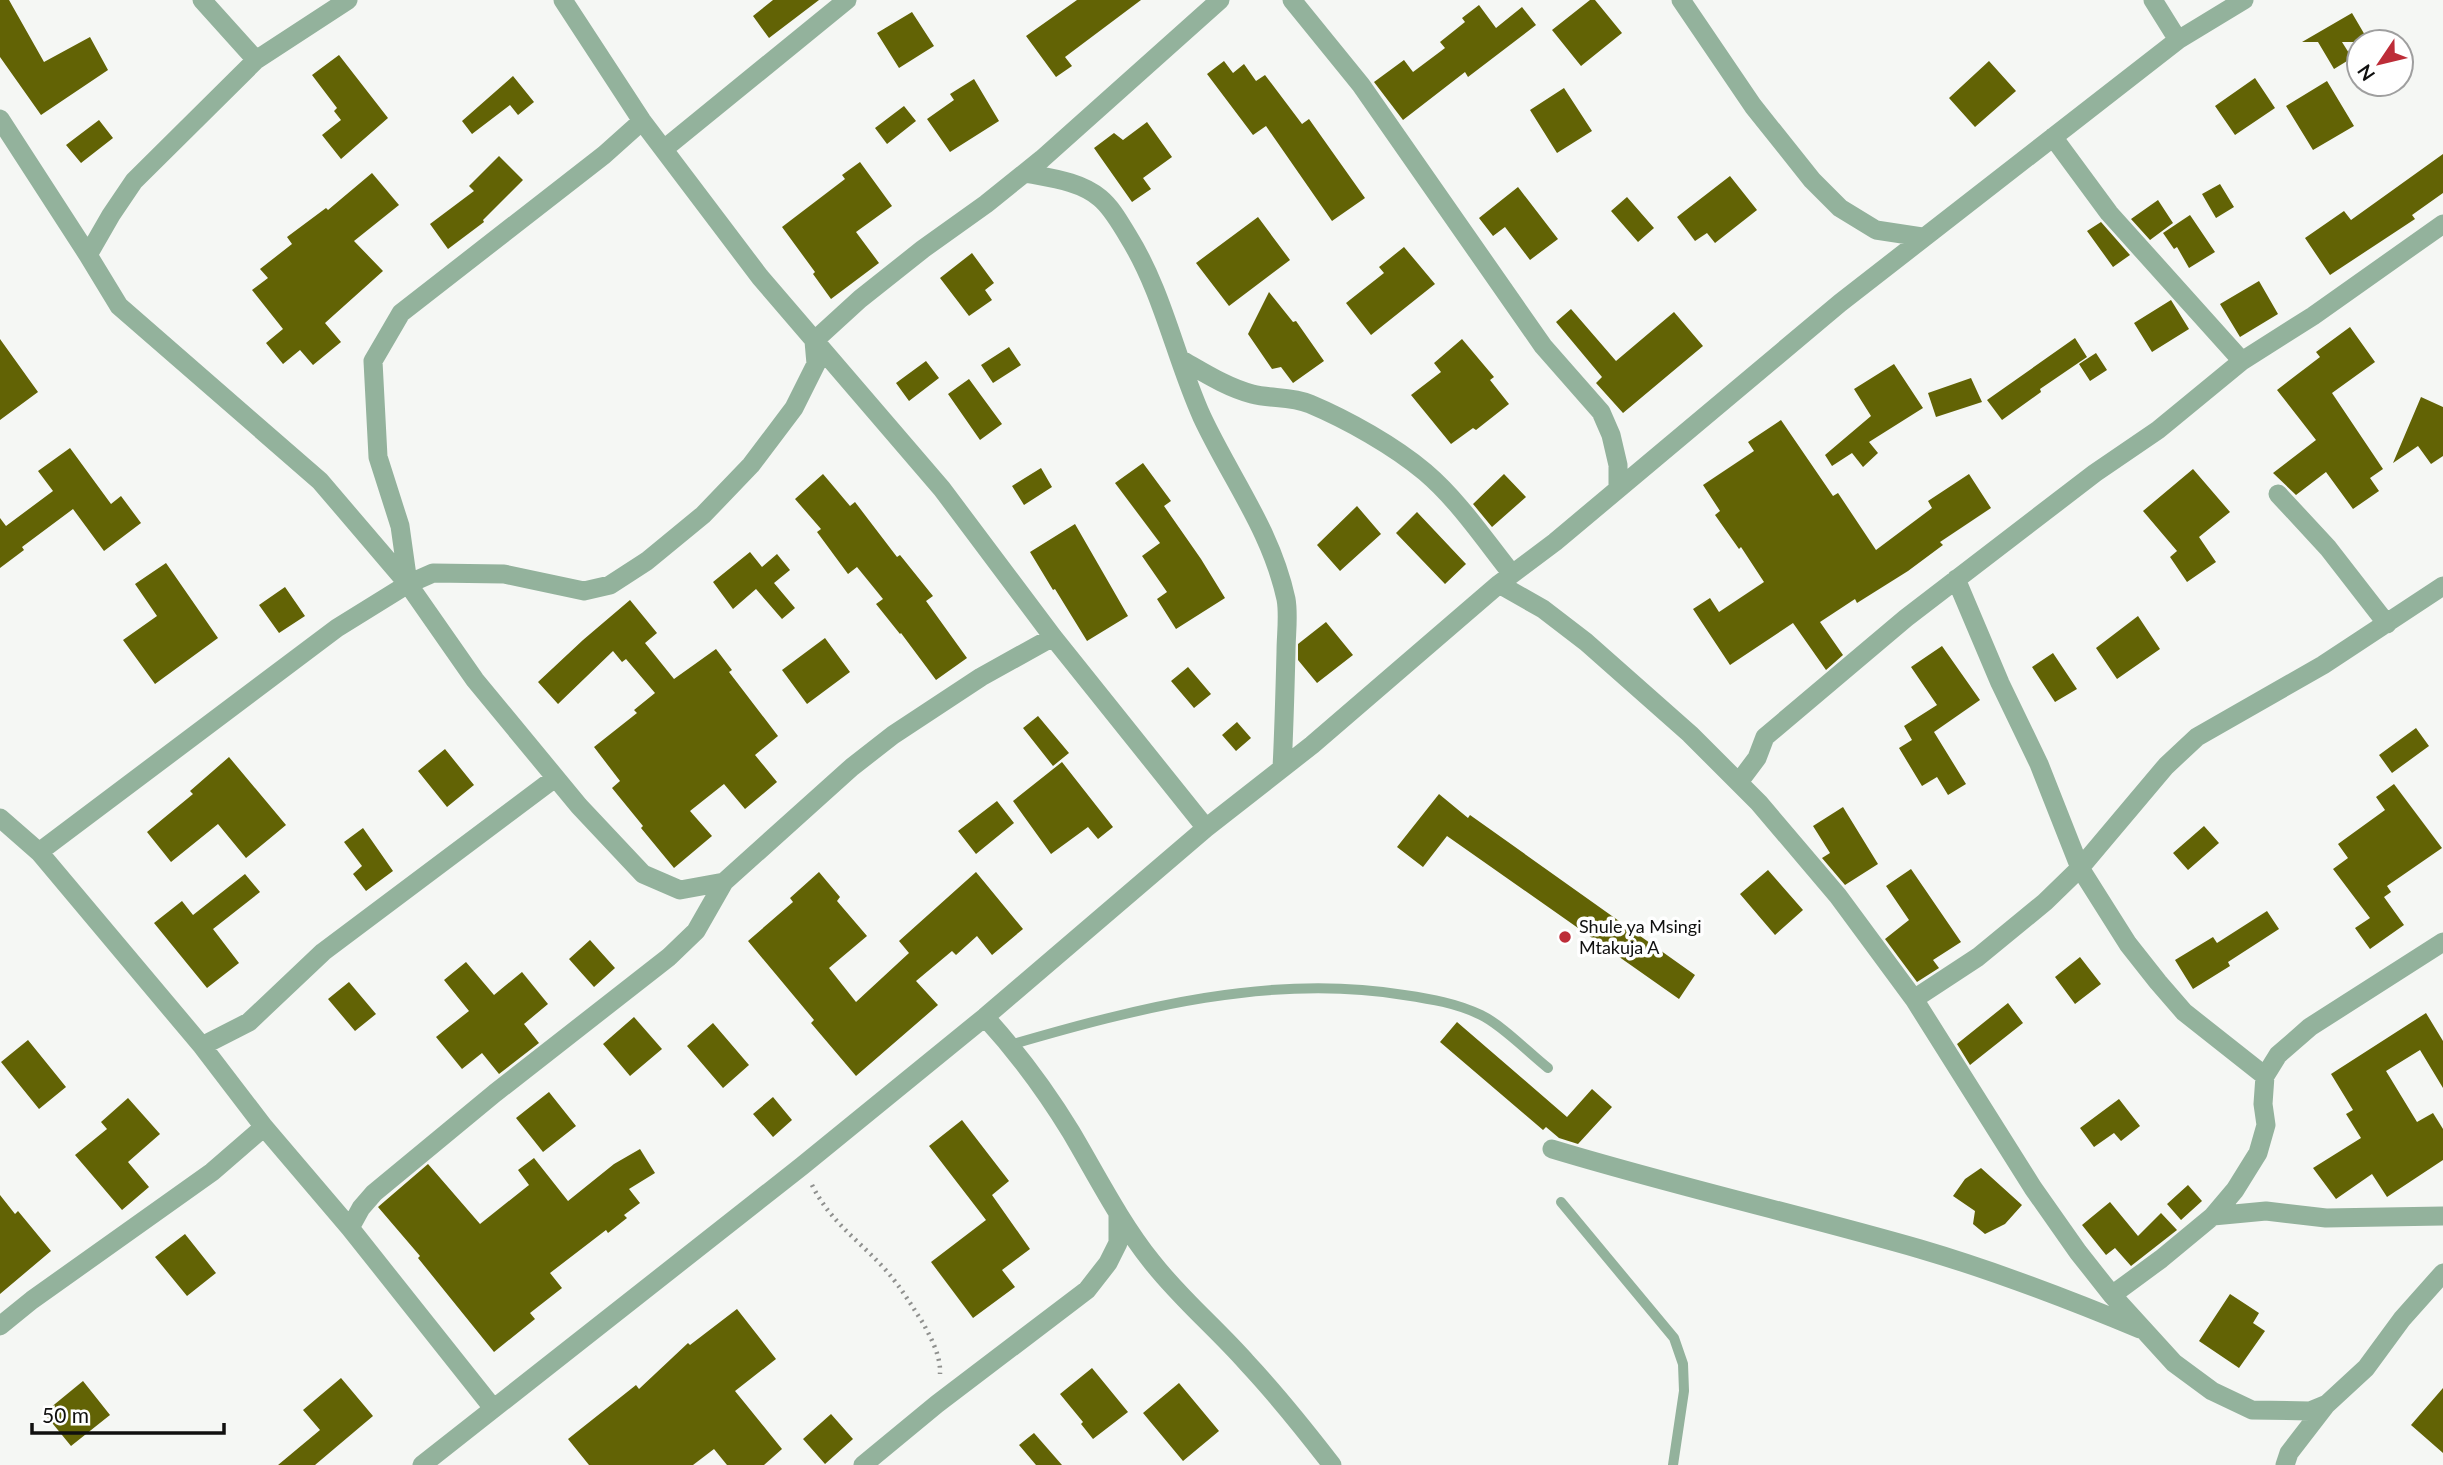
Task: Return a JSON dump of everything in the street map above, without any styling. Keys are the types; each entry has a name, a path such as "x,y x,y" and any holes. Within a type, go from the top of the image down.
{"street":[{"path":"202,0 256,60"},
{"path":"88,255 134,181 256,60 348,0"},
{"path":"563,0 642,121 760,277 942,489 1053,637 1206,828"},
{"path":"664,149 847,0"},
{"path":"814,341 870,290 1025,173 1220,0"},
{"path":"1292,0 1361,85 1527,325 1601,412 1614,445 1618,465 1618,488"},
{"path":"1681,0 1753,106 1812,180 1840,208 1877,230 1922,237"},
{"path":"2153,0 2178,40"},
{"path":"422,1465 802,1166 985,1017 1206,828 1323,737 1505,579 1922,237 2178,40 2244,0"},
{"path":"0,119 119,306 320,481 408,584 475,680 555,778 643,874 680,890 724,882"},
{"path":"408,584 400,526 378,457 373,361 401,313 604,155 642,121"},
{"path":"2053,137 2109,213 2242,361"},
{"path":"1025,173 1088,189 1101,199 1118,219 1143,261 1211,435 1258,517 1278,568 1287,603 1282,768"},
{"path":"1738,782 1757,758 1765,737 1906,618 2095,473 2158,430 2242,361 2313,316 2443,224"},
{"path":"39,852 337,628 408,584 433,573 504,575 584,591 610,585 648,561 703,515 751,465 794,408 816,364 814,341"},
{"path":"1180,359 1225,384 1254,394 1288,398 1309,404 1377,439 1426,473 1457,504 1505,579 1587,642 1690,734 1738,782 1838,896 1914,999 2033,1188 2078,1252 2112,1295 2174,1363 2212,1391 2252,1410 2310,1410 2327,1404"},
{"path":"2278,494 2328,548 2387,624"},
{"path":"1956,579 2000,683 2039,764 2080,868 2128,944 2184,1012 2264,1076"},
{"path":"1914,999 1951,976 2009,933 2080,868 2166,766 2197,737 2323,666 2443,586"},
{"path":"350,1228 361,1208 374,1193 495,1093 670,957 696,931 724,882 852,767 893,735 981,677 1053,637"},
{"path":"202,1046 249,1022 323,952 555,778"},
{"path":"0,818 39,852 202,1046 264,1127 350,1228 493,1409"},
{"path":"2112,1295 2213,1216 2235,1190 2258,1153 2266,1125 2263,1104 2264,1076 2278,1055 2310,1027 2443,942"},
{"path":"985,1017 1010,1045 1069,1130 1118,1216 1152,1262 1184,1299 1247,1362 1332,1465"},
{"path":"0,1326 32,1300 212,1172 264,1127"},
{"path":"1552,1149 1718,1197 1921,1249 2017,1280 2147,1332"},
{"path":"2213,1216 2266,1211 2326,1218 2443,1216"},
{"path":"863,1465 937,1404 1087,1290 1108,1263 1118,1243 1118,1216"},
{"path":"2285,1465 2289,1453 2327,1404 2366,1368 2402,1319 2443,1273"}],"lane":[{"path":"1010,1045 1095,1020 1200,999 1282,988 1373,990 1450,1003 1483,1016 1548,1068"},
{"path":"1561,1202 1674,1338 1683,1364 1685,1391 1673,1465"}],"path":[{"path":"802,1166 838,1225 902,1288 932,1339 941,1369 937,1404"}],"building":[{"path":"0,0 9,0 44,62 90,37 108,70 41,115 0,57"},
{"path":"773,0 819,0 769,38 753,16"},
{"path":"1077,0 1141,0 1065,57 1072,66 1056,77 1026,36"},
{"path":"1590,0 1595,0 1622,33 1581,66 1552,30"},
{"path":"1479,5 1496,28 1522,7 1536,25 1468,77 1465,72 1403,120 1374,82 1404,60 1413,72 1445,48 1440,42 1465,22 1462,18"},
{"path":"912,12 934,46 899,68 877,33"},
{"path":"2352,13 2361,28 2345,28 2345,42 2342,42 2345,47 2345,62 2334,69 2318,42 2302,42"},
{"path":"339,55 388,118 341,159 322,135 341,120 334,111 337,108 312,75"},
{"path":"1224,61 1233,73 1244,64 1256,81 1265,75 1302,124 1309,119 1365,198 1332,221 1266,126 1253,135 1207,74"},
{"path":"1989,61 2016,91 1975,127 1949,98"},
{"path":"513,76 534,102 518,115 510,105 472,134 462,121"},
{"path":"2255,78 2275,108 2235,135 2215,106"},
{"path":"974,79 999,121 950,152 927,119 954,100 950,94"},
{"path":"2327,81 2354,126 2313,150 2286,106"},
{"path":"1564,88 1592,131 1557,153 1530,110"},
{"path":"904,106 916,121 887,144 875,128"},
{"path":"99,120 113,138 81,163 66,145"},
{"path":"1147,122 1172,157 1143,178 1151,189 1132,202 1094,148 1114,133 1123,140"},
{"path":"2443,154 2443,193 2412,215 2415,219 2330,275 2305,238 2344,211 2351,220"},
{"path":"499,156 523,180 484,222 448,249 430,224 474,191 469,186"},
{"path":"860,162 892,206 856,232 879,263 831,299 782,227 845,179 842,175"},
{"path":"372,173 399,205 354,241 383,271 325,323 341,342 313,365 300,350 283,364 266,343 283,329 252,290 268,278 260,269 292,244 287,237 326,208 328,210"},
{"path":"1730,176 1757,210 1715,243 1707,233 1695,241 1677,217"},
{"path":"2220,184 2234,207 2216,218 2202,194"},
{"path":"1518,187 1558,239 1530,260 1505,227 1493,236 1479,218"},
{"path":"1627,197 1654,228 1638,242 1611,211"},
{"path":"2158,200 2173,223 2150,240 2131,219"},
{"path":"2190,215 2215,252 2189,268 2177,247 2174,249 2163,233"},
{"path":"1258,217 1290,260 1229,306 1196,263"},
{"path":"2101,222 2130,255 2113,267 2087,231"},
{"path":"1404,247 1435,284 1371,335 1346,303 1384,273 1379,267"},
{"path":"972,253 994,283 985,290 992,300 969,316 940,278"},
{"path":"2259,281 2278,314 2240,337 2220,304"},
{"path":"1269,292 1293,322 1296,321 1324,361 1293,383 1281,367 1272,369 1248,334"},
{"path":"2171,300 2189,329 2152,352 2134,323"},
{"path":"1571,309 1616,361 1674,312 1703,346 1623,413 1596,383 1602,377 1556,322"},
{"path":"2350,327 2375,362 2332,393 2383,469 2370,478 2379,491 2353,509 2326,472 2296,495 2273,473 2316,440 2277,390 2320,357 2316,352"},
{"path":"2075,338 2087,357 2040,389 2041,392 2002,420 1987,400"},
{"path":"0,339 38,392 0,420"},
{"path":"1462,339 1494,377 1490,380 1509,404 1476,430 1473,428 1451,444 1411,395 1441,372 1434,363"},
{"path":"1009,347 1021,365 993,383 981,365"},
{"path":"2096,353 2107,370 2090,381 2079,364"},
{"path":"926,361 939,378 909,401 896,383"},
{"path":"1894,364 1923,408 1869,442 1878,453 1863,467 1852,453 1832,466 1825,455 1871,416 1854,389"},
{"path":"1971,378 1982,402 1936,417 1928,393"},
{"path":"969,379 1002,424 980,440 948,394"},
{"path":"2421,397 2443,407 2443,456 2431,464 2418,446 2393,463"},
{"path":"1781,420 1833,496 1838,493 1876,550 1932,508 1928,501 1969,474 1991,508 1940,542 1943,545 1908,571 1857,603 1855,599 1820,622 1843,655 1826,670 1793,623 1730,665 1693,609 1710,598 1719,612 1764,582 1715,515 1720,511 1703,485 1754,451 1748,442"},
{"path":"70,448 111,504 121,496 141,523 104,551 73,509 22,547 24,550 0,568 0,518 6,526 53,491 38,471"},
{"path":"1143,463 1171,501 1164,506 1225,598 1176,629 1157,599 1167,592 1142,556 1160,543 1115,483"},
{"path":"1041,468 1052,487 1024,505 1012,486"},
{"path":"2193,469 2230,512 2199,537 2216,562 2187,582 2170,557 2177,551 2143,511"},
{"path":"823,474 850,506 855,502 897,557 900,555 933,596 926,601 967,658 936,680 876,604 883,599 857,567 848,574 817,532 821,529 795,499"},
{"path":"1504,474 1526,497 1492,527 1473,504"},
{"path":"1357,506 1381,534 1340,571 1317,545"},
{"path":"1417,512 1466,564 1445,584 1396,533"},
{"path":"1075,524 1128,616 1087,641 1030,552"},
{"path":"750,552 762,567 777,554 790,570 774,583 795,608 782,619 756,589 733,609 713,582"},
{"path":"166,563 218,638 155,684 123,640 157,616 135,584"},
{"path":"285,587 305,616 279,633 259,605"},
{"path":"630,600 657,633 645,643 674,679 716,649 732,670 729,672 778,736 755,755 777,782 745,809 724,784 690,811 712,836 674,868 612,788 620,781 594,747 637,713 634,710 655,693 626,659 622,662 613,651 558,704 538,682"},
{"path":"2138,616 2160,649 2117,679 2096,648"},
{"path":"1326,622 1353,655 1317,683 1298,660 1298,644"},
{"path":"825,638 850,672 807,704 782,670"},
{"path":"1942,646 1980,700 1934,732 1966,784 1948,795 1937,777 1922,786 1899,748 1912,740 1904,726 1937,705 1911,667"},
{"path":"2053,653 2077,689 2055,702 2032,667"},
{"path":"1188,667 1211,694 1194,708 1171,681"},
{"path":"1038,716 1069,753 1053,766 1023,728"},
{"path":"1237,722 1251,738 1236,751 1222,735"},
{"path":"2416,728 2429,746 2392,773 2379,755"},
{"path":"445,749 474,785 447,807 418,771"},
{"path":"229,757 286,825 246,858 218,824 171,862 147,832 193,794 190,791"},
{"path":"1062,762 1113,827 1098,839 1088,827 1051,854 1013,801"},
{"path":"2394,784 2442,848 2387,886 2391,892 2384,897 2404,925 2370,949 2355,928 2370,918 2333,869 2348,858 2338,844 2385,810 2376,797"},
{"path":"1439,794 1468,818 1470,815 1695,975 1679,999 1447,836 1423,867 1397,847"},
{"path":"997,801 1014,823 976,854 958,831"},
{"path":"1843,807 1878,864 1845,885 1822,858 1830,853 1813,826"},
{"path":"2204,826 2219,843 2188,870 2173,853"},
{"path":"363,828 393,871 366,891 353,874 362,866 344,842"},
{"path":"1911,869 1961,942 1933,960 1939,968 1917,982 1885,939 1909,920 1886,886"},
{"path":"1768,870 1803,910 1775,935 1740,894"},
{"path":"819,872 840,897 837,901 867,936 829,968 856,1002 909,953 899,941 976,872 1023,929 992,955 977,936 956,955 952,951 916,981 938,1005 856,1076 811,1023 814,1020 748,941 793,902 790,898"},
{"path":"245,874 260,892 213,929 239,963 207,988 154,923 182,901 193,915"},
{"path":"2267,911 2279,929 2228,962 2230,966 2193,989 2175,960 2213,937 2217,943"},
{"path":"590,940 615,968 594,987 569,959"},
{"path":"2080,957 2101,984 2075,1004 2055,977"},
{"path":"466,962 494,995 522,972 548,1004 524,1024 539,1043 499,1074 482,1053 462,1069 436,1037 469,1011 444,980"},
{"path":"349,982 376,1014 355,1031 328,999"},
{"path":"2008,1003 2023,1023 1970,1065 1957,1044"},
{"path":"2426,1013 2443,1041 2443,1088 2420,1050 2386,1071 2417,1122 2433,1113 2443,1129 2443,1160 2387,1197 2372,1174 2336,1199 2313,1168 2361,1138 2346,1114 2353,1110 2331,1074"},
{"path":"634,1017 662,1049 630,1076 603,1044"},
{"path":"1457,1022 1567,1117 1592,1089 1612,1107 1578,1144 1559,1138 1546,1127 1543,1130 1440,1042"},
{"path":"713,1023 749,1065 723,1088 687,1046"},
{"path":"28,1040 66,1087 39,1109 1,1062"},
{"path":"549,1092 576,1126 543,1152 516,1118"},
{"path":"773,1097 792,1120 773,1137 753,1114"},
{"path":"128,1098 160,1134 128,1162 149,1187 122,1210 75,1155 107,1129 101,1122"},
{"path":"2119,1099 2140,1126 2121,1141 2114,1133 2094,1147 2080,1128"},
{"path":"962,1120 1009,1181 992,1195 1030,1249 1002,1270 1015,1287 973,1318 931,1262 986,1220 929,1146"},
{"path":"640,1149 655,1173 629,1189 640,1203 624,1215 627,1218 608,1233 606,1230 550,1273 562,1288 530,1313 535,1319 494,1352 418,1258 420,1256 378,1207 428,1164 480,1224 529,1185 518,1170 534,1158 568,1201 614,1164"},
{"path":"1981,1168 2022,1205 2005,1224 1985,1234 1973,1224 1975,1211 1953,1196 1965,1179"},
{"path":"2188,1185 2202,1201 2181,1220 2167,1204"},
{"path":"0,1195 15,1214 18,1211 51,1251 0,1294"},
{"path":"2110,1202 2138,1236 2161,1213 2177,1230 2131,1266 2115,1248 2106,1255 2082,1225"},
{"path":"185,1234 216,1273 187,1296 155,1257"},
{"path":"2230,1294 2259,1313 2253,1323 2265,1331 2239,1368 2199,1341"},
{"path":"737,1309 776,1359 735,1391 782,1449 764,1465 727,1465 714,1449 693,1465 589,1465 568,1439 636,1385 639,1389 688,1343 690,1345"},
{"path":"1092,1368 1128,1412 1093,1439 1060,1394"},
{"path":"341,1378 373,1416 315,1465 278,1465 320,1430 303,1410"},
{"path":"83,1381 110,1415 71,1446 44,1413"},
{"path":"1179,1383 1219,1431 1183,1461 1143,1413"},
{"path":"2443,1388 2443,1453 2411,1425"},
{"path":"831,1414 853,1439 825,1464 803,1439"},
{"path":"1034,1433 1062,1465 1036,1465 1019,1445"}],"place":[{"name":"Shule ya Msingi Mtakuja A","path":"1565,937"}]}
